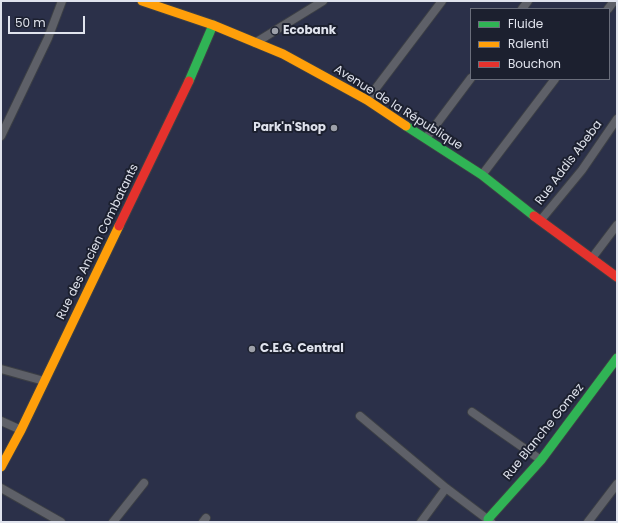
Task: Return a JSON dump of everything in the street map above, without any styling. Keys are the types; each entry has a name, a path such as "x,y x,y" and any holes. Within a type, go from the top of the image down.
{"street":[{"path":"1,136 48,38 62,1"},
{"name":"Avenue de la République","path":"142,1 213,25 283,54 367,100 482,175 540,221 617,277"},
{"path":"158,7 168,1"},
{"path":"255,43 323,1"},
{"path":"367,100 442,1"},
{"name":"Rue des Ancien Combatants","path":"1,467 21,430 194,72 213,25"},
{"path":"426,138 470,79"},
{"path":"482,175 554,80"},
{"name":"Rue Addis Abeba","path":"540,221 582,170 617,119"},
{"path":"592,258 617,225"},
{"name":"Rue Blanche Gomez","path":"490,521 541,460 617,358"},
{"path":"1,369 44,381"},
{"path":"472,412 541,460"},
{"path":"360,416 446,488 490,521"},
{"path":"1,421 21,430"},
{"path":"113,522 144,483"},
{"path":"588,522 617,484"},
{"path":"1,488 61,522"},
{"path":"421,522 446,488"}],"shaded area":[{"path":"1,1 617,1 617,522 1,522"}],"traffic: fast":[{"path":"189,81 213,25"},
{"path":"406,126 482,175 534,216"},
{"path":"488,519 541,460 617,358"}],"traffic: slow":[{"path":"142,1 213,25 283,54 367,100 406,126"},
{"path":"1,467 21,430 119,226"}],"traffic: jam":[{"path":"119,226 189,81"},
{"path":"534,216 617,277"}],"place":[{"name":"Ecobank","path":"275,31"},
{"name":"Park'n'Shop","path":"334,128"},
{"name":"C.E.G. Central","path":"252,349"}]}
